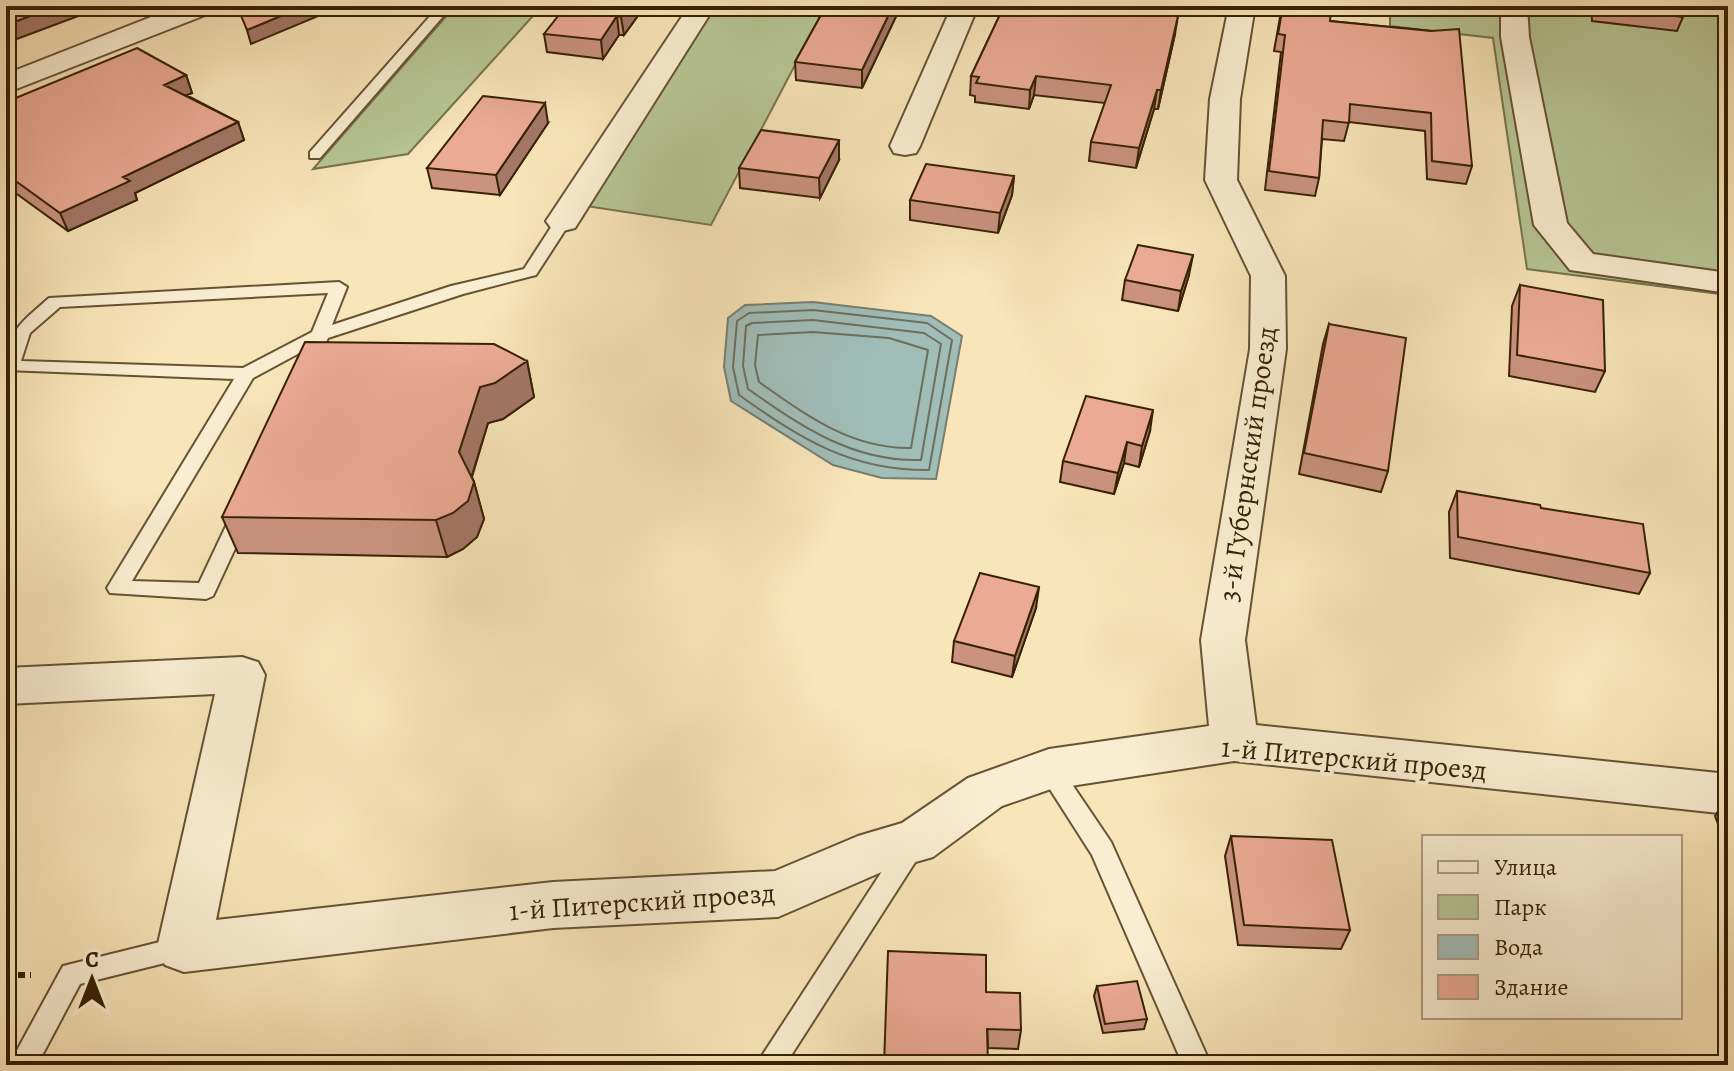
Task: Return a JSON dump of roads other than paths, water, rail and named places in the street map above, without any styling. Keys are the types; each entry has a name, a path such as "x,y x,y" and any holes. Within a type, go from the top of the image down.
{"street":[{"path":"6,84 203,6"},
{"path":"563,221 702,6"},
{"path":"905,146 965,6"},
{"name":"3-й Губернский проезд","path":"1234,742 1223,640 1268,349 1268,276 1221,180 1225,99 1242,6"},
{"path":"1514,6 1515,37 1551,225 1582,263 1728,283"},
{"path":"6,686 242,675 184,948"},
{"name":"1-й Питерский проезд","path":"184,948 553,905 778,894 876,851 915,842 985,792 1049,769 1234,742 1728,794"}],"lane":[{"path":"315,155 446,6"},
{"path":"303,377 322,334 339,287 55,302 22,331 11,366 246,374 322,334 457,290 530,272 563,221"},
{"path":"246,374 117,588 206,591 251,491"},
{"path":"1049,769 1102,849 1197,1065"},
{"path":"770,1065 915,842"},
{"path":"23,1065 72,974 184,948"}],"water":[{"path":"813,302 931,316 962,336 936,479 882,478 833,465 731,401 724,367 728,318 745,305"}]}
